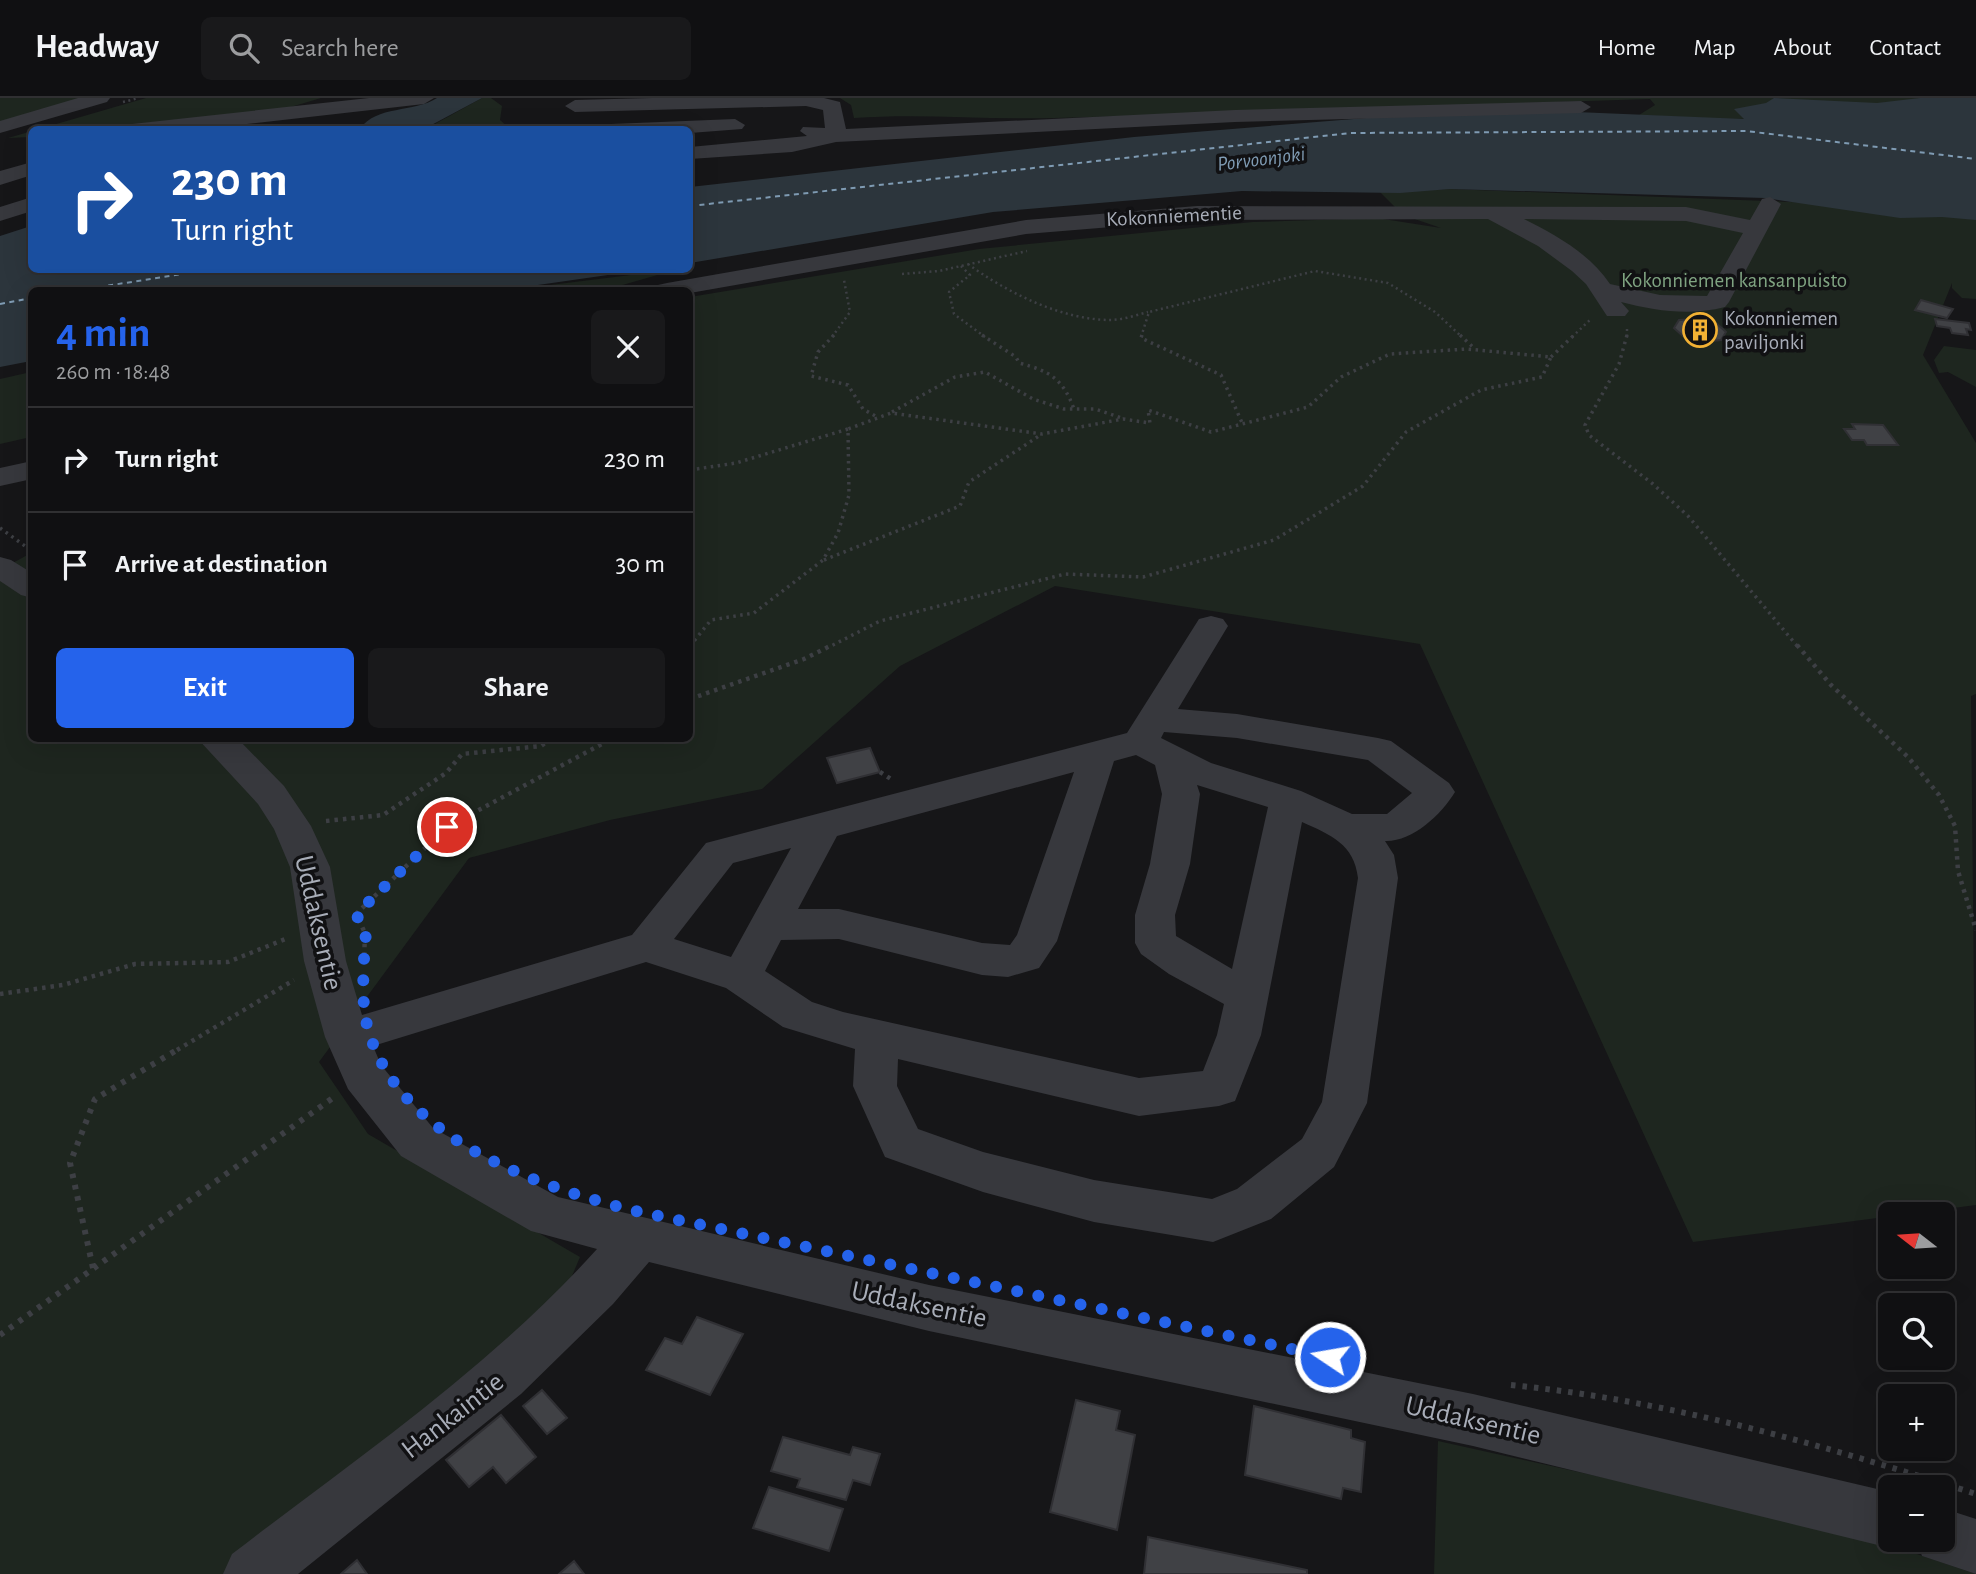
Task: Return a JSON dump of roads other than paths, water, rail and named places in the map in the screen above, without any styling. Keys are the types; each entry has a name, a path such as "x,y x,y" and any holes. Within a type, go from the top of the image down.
{"street":[{"path":"0,127 100,98"},
{"path":"168,126 424,98"},
{"path":"551,98 575,106 806,100 833,106 836,136"},
{"path":"575,106 599,126"},
{"path":"693,152 792,146 836,136 1235,116 1581,107"},
{"path":"793,122 807,131 836,136"},
{"path":"693,126 751,124"},
{"path":"0,142 28,139"},
{"path":"0,178 28,169"},
{"path":"1492,212 1525,228 1565,254 1620,304 1695,307 1716,302 1770,204"},
{"path":"0,214 28,205"},
{"name":"Kokonniementie","path":"684,287 1026,227 1197,213 1686,214 1723,219 1755,229"},
{"path":"0,477 28,471"},
{"path":"0,566 28,586"},
{"path":"1155,740 1211,626"},
{"path":"360,1047 646,946 720,853 1099,752 1237,726 1378,750 1436,792 1396,828 1347,827"},
{"path":"877,1037 875,1086 901,1143 983,1172 1094,1201 1213,1221 1254,1204 1318,1153 1344,1102 1378,878 1375,855 1347,827 1288,800 1198,772 1155,740"},
{"path":"1155,740 1181,794 1170,864 1155,915 1156,943 1184,963 1247,997"},
{"name":"Uddaksentie","path":"219,742 271,794 292,826 337,926 360,1047 416,1142 475,1178 548,1216 637,1240 929,1308 1473,1420 1878,1517"},
{"path":"769,925 839,924 982,959 1008,961 1024,957 1036,941 1099,752"},
{"path":"646,946 741,977 798,1015 877,1037 1139,1097 1219,1088 1240,1035 1288,800"},
{"path":"741,977 823,825"},
{"name":"Hankaintie","path":"252,1574 510,1371 594,1291 637,1240"},
{"path":"1955,1540 1976,1547"}],"water":[{"path":"437,98 482,98 430,126 363,126 376,116 428,103"},
{"name":"Porvoonjoki","path":"1774,98 1877,103 1920,98 1976,98 1976,220 1942,217 1900,218 1765,198 1450,189 1400,193 1242,191 993,212 693,262 693,187 1134,137 1366,118 1552,111 1744,119 1734,109 1766,103"},
{"path":"28,227 28,273 622,273 523,287 28,287 28,362 0,367 0,236"}],"place":[{"name":"Kokonniemen paviljonki","path":"1700,330"}],"park label":[{"name":"Kokonniemen kansanpuisto","path":"1734,280"}]}
